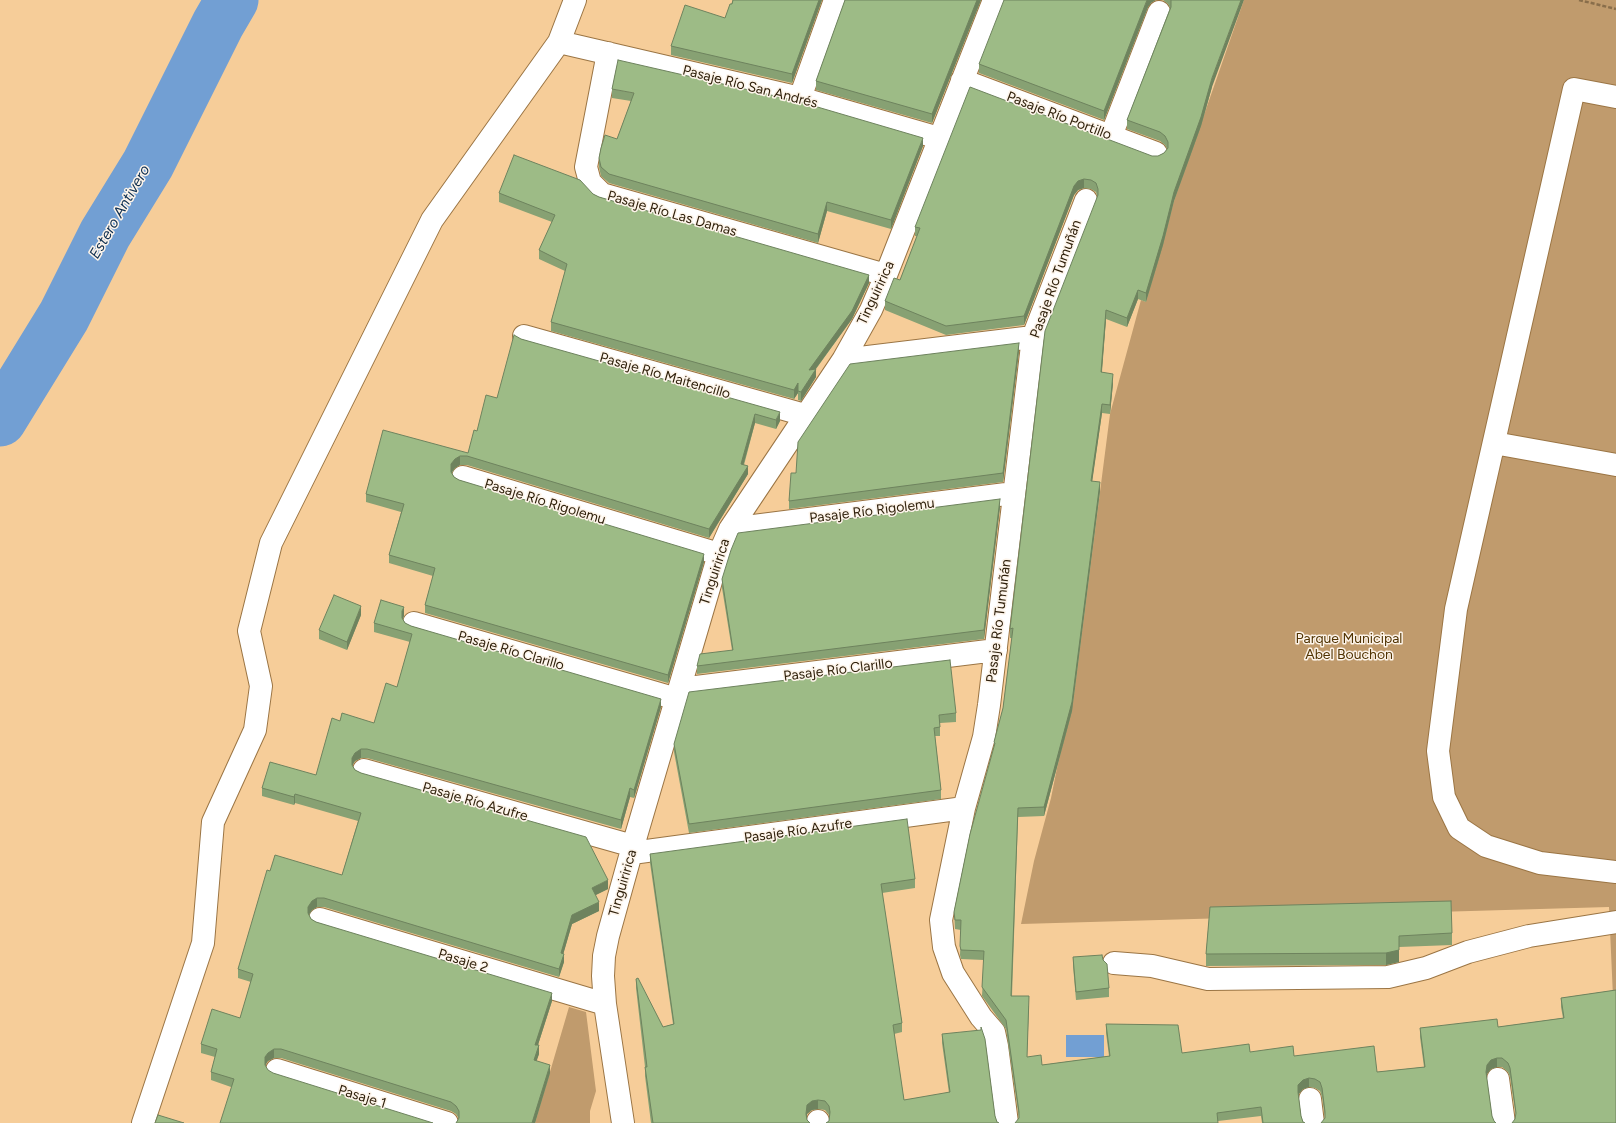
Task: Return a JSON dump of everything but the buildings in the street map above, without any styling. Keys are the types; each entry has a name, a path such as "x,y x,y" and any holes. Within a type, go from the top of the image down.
{"street":[{"path":"143,1123 203,943 213,822 255,730 260,686 249,631 271,543 432,220 559,42 575,0"},
{"path":"800,98 835,0"},
{"name":"Tinguiririca","path":"623,1123 605,1004 603,976 604,956 608,936 632,850 719,554 730,529 842,360 871,310 994,0"},
{"path":"1111,136 1159,12"},
{"name":"Pasaje Río San Andrés","path":"559,42 800,98 939,138"},
{"name":"Pasaje Río Las Damas","path":"608,53 586,167 590,182 602,194 886,275"},
{"name":"Pasaje Río Portillo","path":"962,80 1156,153"},
{"path":"1616,97 1574,89 1456,608 1438,751 1444,798 1459,828 1486,846 1540,863 1616,872"},
{"name":"Pasaje Río Tumuñán","path":"1007,1123 994,1032 980,1017 953,973 944,947 941,920 964,808 984,737 990,705 1033,337 1086,200"},
{"name":"Pasaje Río Maitencillo","path":"524,336 805,415"},
{"path":"842,360 1033,337"},
{"path":"1494,443 1616,465"},
{"name":"Pasaje Río Rigolemu","path":"463,477 719,554"},
{"name":"Pasaje Río Rigolemu","path":"730,529 1014,493"},
{"name":"Pasaje Río Clarillo","path":"414,624 678,694 996,650"},
{"name":"Pasaje Río Azufre","path":"364,770 632,850 964,808"},
{"name":"Pasaje 2","path":"320,919 605,1004"},
{"path":"1114,963 1152,966 1208,979 1388,977 1426,968 1468,952 1529,936 1616,922"},
{"name":"Pasaje 1","path":"277,1070 447,1123"},
{"path":"1498,1079 1504,1123"},
{"path":"1310,1099 1313,1123"}],"path":[{"path":"1579,0 1616,9"}],"green space":[{"name":"Parque Municipal Abel Bouchon","path":"1244,0 1616,0 1616,996 1613,997 1609,907 1021,924 1034,861 1051,798 1073,702 1110,414 1141,300 1146,302 1174,201"},
{"path":"569,1007 586,1012 596,1091 590,1111 590,1123 535,1123"}],"water":[{"path":"1066,1035 1104,1035 1104,1057 1066,1057"}],"waterway":[{"name":"Estero Antivero","path":"0,420 64,316 105,234 148,164 218,24 232,0"}]}
